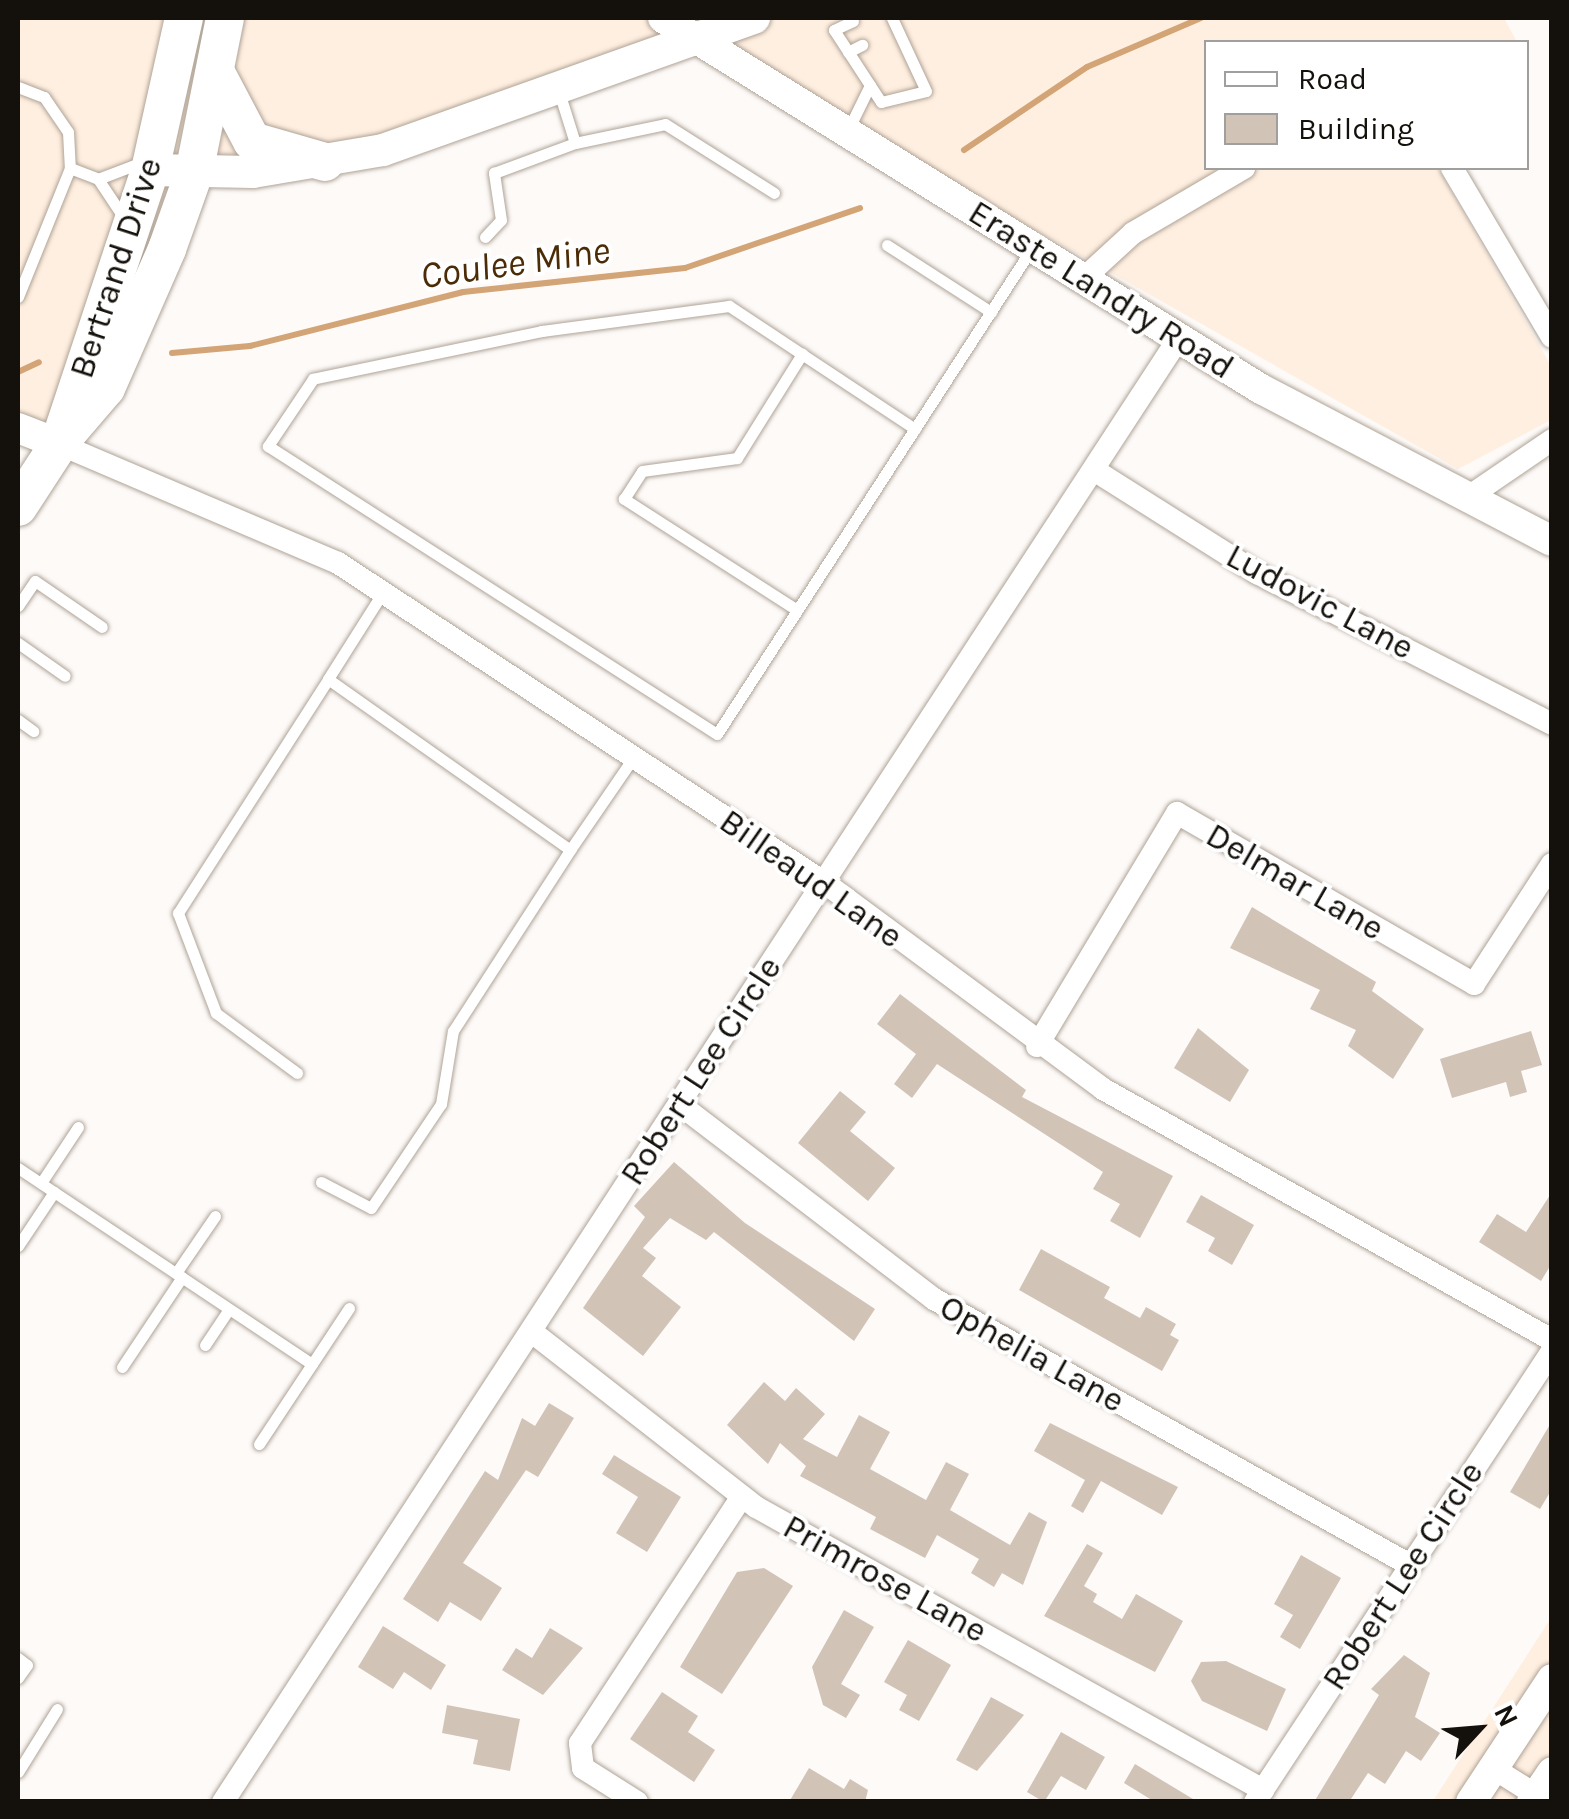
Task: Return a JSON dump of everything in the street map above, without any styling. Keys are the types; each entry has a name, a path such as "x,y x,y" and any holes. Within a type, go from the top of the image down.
{"main road":[{"name":"Bertrand Drive","path":"59,444 152,164 184,18"},
{"name":"Bertrand Drive","path":"18,507 59,444 106,388 194,173 225,18"},
{"path":"152,164 194,173 325,162 477,123 754,18"},
{"path":"216,71 234,122 252,141 325,162"}],"street":[{"name":"Eraste Landry Road","path":"663,18 1178,338 1552,541"},
{"path":"1083,279 1133,233 1241,170"},
{"path":"1453,170 1552,337"},
{"name":"Robert Lee Circle","path":"223,1802 1178,338"},
{"path":"18,428 59,444"},
{"path":"1467,498 1552,440"},
{"name":"Billeaud Lane","path":"59,444 302,544 383,592 825,883 1037,1046 1552,1340"},
{"name":"Ludovic Lane","path":"1094,470 1257,573 1552,724"},
{"name":"Delmar Lane","path":"1037,1046 1177,813 1474,984 1552,864"},
{"name":"Ophelia Lane","path":"679,1104 934,1300 1410,1565"},
{"name":"Primrose Lane","path":"532,1332 742,1496 1259,1796"},
{"name":"Robert Lee Circle","path":"1259,1796 1552,1351"},
{"path":"637,1802 584,1768 580,1743 742,1496"},
{"path":"1471,1802 1552,1678"},
{"path":"1493,1768 1540,1790"}],"lane":[{"path":"853,21 834,30 882,102 926,91 892,27"},
{"path":"848,52 862,46"},
{"path":"896,62 910,56"},
{"path":"847,132 869,78"},
{"path":"18,87 44,97 68,132 70,168 18,297"},
{"path":"559,92 575,143"},
{"path":"486,237 500,220 494,173 575,143 665,124 774,193"},
{"path":"98,179 152,164"},
{"path":"70,168 98,179 131,229"},
{"path":"887,246 991,312"},
{"path":"915,428 729,306 542,332 313,379 268,446 717,734 1032,248"},
{"path":"798,610 624,499 642,471 737,458 802,354"},
{"path":"18,606 36,580 102,627"},
{"path":"297,1072 216,1013 178,913 383,592"},
{"path":"18,644 65,676"},
{"path":"328,679 570,850"},
{"path":"18,720 33,732"},
{"path":"321,1182 371,1208 441,1104 453,1031 633,758"},
{"path":"41,1183 78,1126"},
{"path":"18,1168 312,1364"},
{"path":"18,1246 54,1192"},
{"path":"122,1368 215,1216"},
{"path":"259,1444 349,1308"},
{"path":"205,1345 230,1309"},
{"path":"18,1658 27,1665 18,1678"},
{"path":"18,1772 57,1709"}],"shaded area":[{"path":"18,18 1504,18 1516,40 1204,40 1204,170 1439,170 1551,366 1551,420 1458,469 698,39 477,123 194,173 59,444 18,425"},
{"path":"1551,1618 1551,1801 1433,1801"}],"building":[{"path":"1252,907 1376,982 1372,991 1424,1029 1393,1079 1348,1046 1356,1030 1310,1009 1320,990 1230,948"},
{"path":"900,994 1026,1090 1022,1097 1173,1176 1140,1238 1110,1221 1120,1204 1093,1189 1103,1172 937,1064 912,1098 894,1084 916,1054 877,1024"},
{"path":"1198,1028 1249,1070 1230,1102 1174,1068"},
{"path":"1531,1031 1542,1065 1521,1071 1527,1092 1510,1097 1506,1082 1452,1098 1440,1059"},
{"path":"840,1091 866,1112 850,1131 895,1168 868,1201 798,1143"},
{"path":"674,1162 745,1223 875,1309 854,1341 714,1232 706,1240 670,1218 643,1248 656,1258 642,1276 681,1307 643,1356 583,1308 645,1217 634,1206"},
{"path":"1552,1192 1552,1263 1541,1281 1479,1242 1497,1214 1526,1232"},
{"path":"1201,1195 1254,1225 1232,1265 1208,1251 1215,1238 1186,1222"},
{"path":"1041,1249 1110,1287 1104,1298 1140,1318 1146,1307 1176,1324 1170,1335 1179,1340 1162,1371 1019,1290"},
{"path":"764,1382 785,1401 796,1388 825,1414 803,1439 837,1457 859,1415 890,1432 870,1469 926,1500 946,1462 969,1474 950,1510 1010,1545 1029,1512 1047,1522 1023,1585 1002,1573 994,1587 971,1573 979,1559 937,1535 925,1558 870,1529 876,1517 800,1476 806,1466 780,1443 768,1464 727,1425"},
{"path":"549,1403 574,1418 538,1477 526,1470 463,1563 502,1588 481,1621 450,1602 438,1622 403,1599 485,1471 498,1480 522,1418 535,1426"},
{"path":"1552,1421 1552,1489 1540,1509 1510,1492"},
{"path":"1050,1423 1178,1487 1162,1515 1101,1481 1083,1513 1071,1506 1085,1480 1034,1451"},
{"path":"614,1455 681,1497 647,1552 616,1533 638,1497 602,1474"},
{"path":"1087,1544 1103,1553 1084,1586 1097,1594 1093,1602 1122,1619 1136,1594 1183,1621 1155,1672 1044,1616"},
{"path":"1301,1555 1341,1578 1300,1649 1280,1637 1293,1615 1274,1604"},
{"path":"764,1568 793,1586 722,1694 680,1667 737,1572"},
{"path":"844,1610 874,1627 841,1684 860,1695 846,1718 823,1705 812,1667"},
{"path":"383,1626 446,1665 431,1690 404,1672 393,1689 358,1667"},
{"path":"550,1628 583,1648 543,1695 502,1670 516,1648 532,1658"},
{"path":"908,1640 951,1665 919,1721 899,1710 907,1695 884,1682"},
{"path":"1404,1655 1430,1673 1415,1717 1440,1733 1421,1761 1406,1751 1385,1784 1368,1773 1349,1802 1314,1802 1379,1695 1371,1689"},
{"path":"1226,1661 1286,1689 1267,1731 1202,1701 1191,1681 1201,1662"},
{"path":"662,1692 698,1716 688,1732 715,1750 694,1782 630,1739"},
{"path":"991,1697 1024,1715 977,1771 956,1760"},
{"path":"447,1705 520,1719 510,1771 473,1764 478,1740 442,1733"},
{"path":"1061,1732 1105,1757 1086,1790 1061,1776 1044,1802 1027,1792"},
{"path":"1135,1764 1198,1802 1155,1802 1124,1783"},
{"path":"809,1768 844,1789 850,1779 868,1790 865,1802 789,1802"}],"waterway":[{"name":"Coulee Mine","path":"964,150 1087,67 1201,18"},
{"name":"Coulee Mine","path":"172,353 250,346 463,292 685,268 860,208"},
{"name":"Coulee Mine","path":"18,372 39,362"}]}
